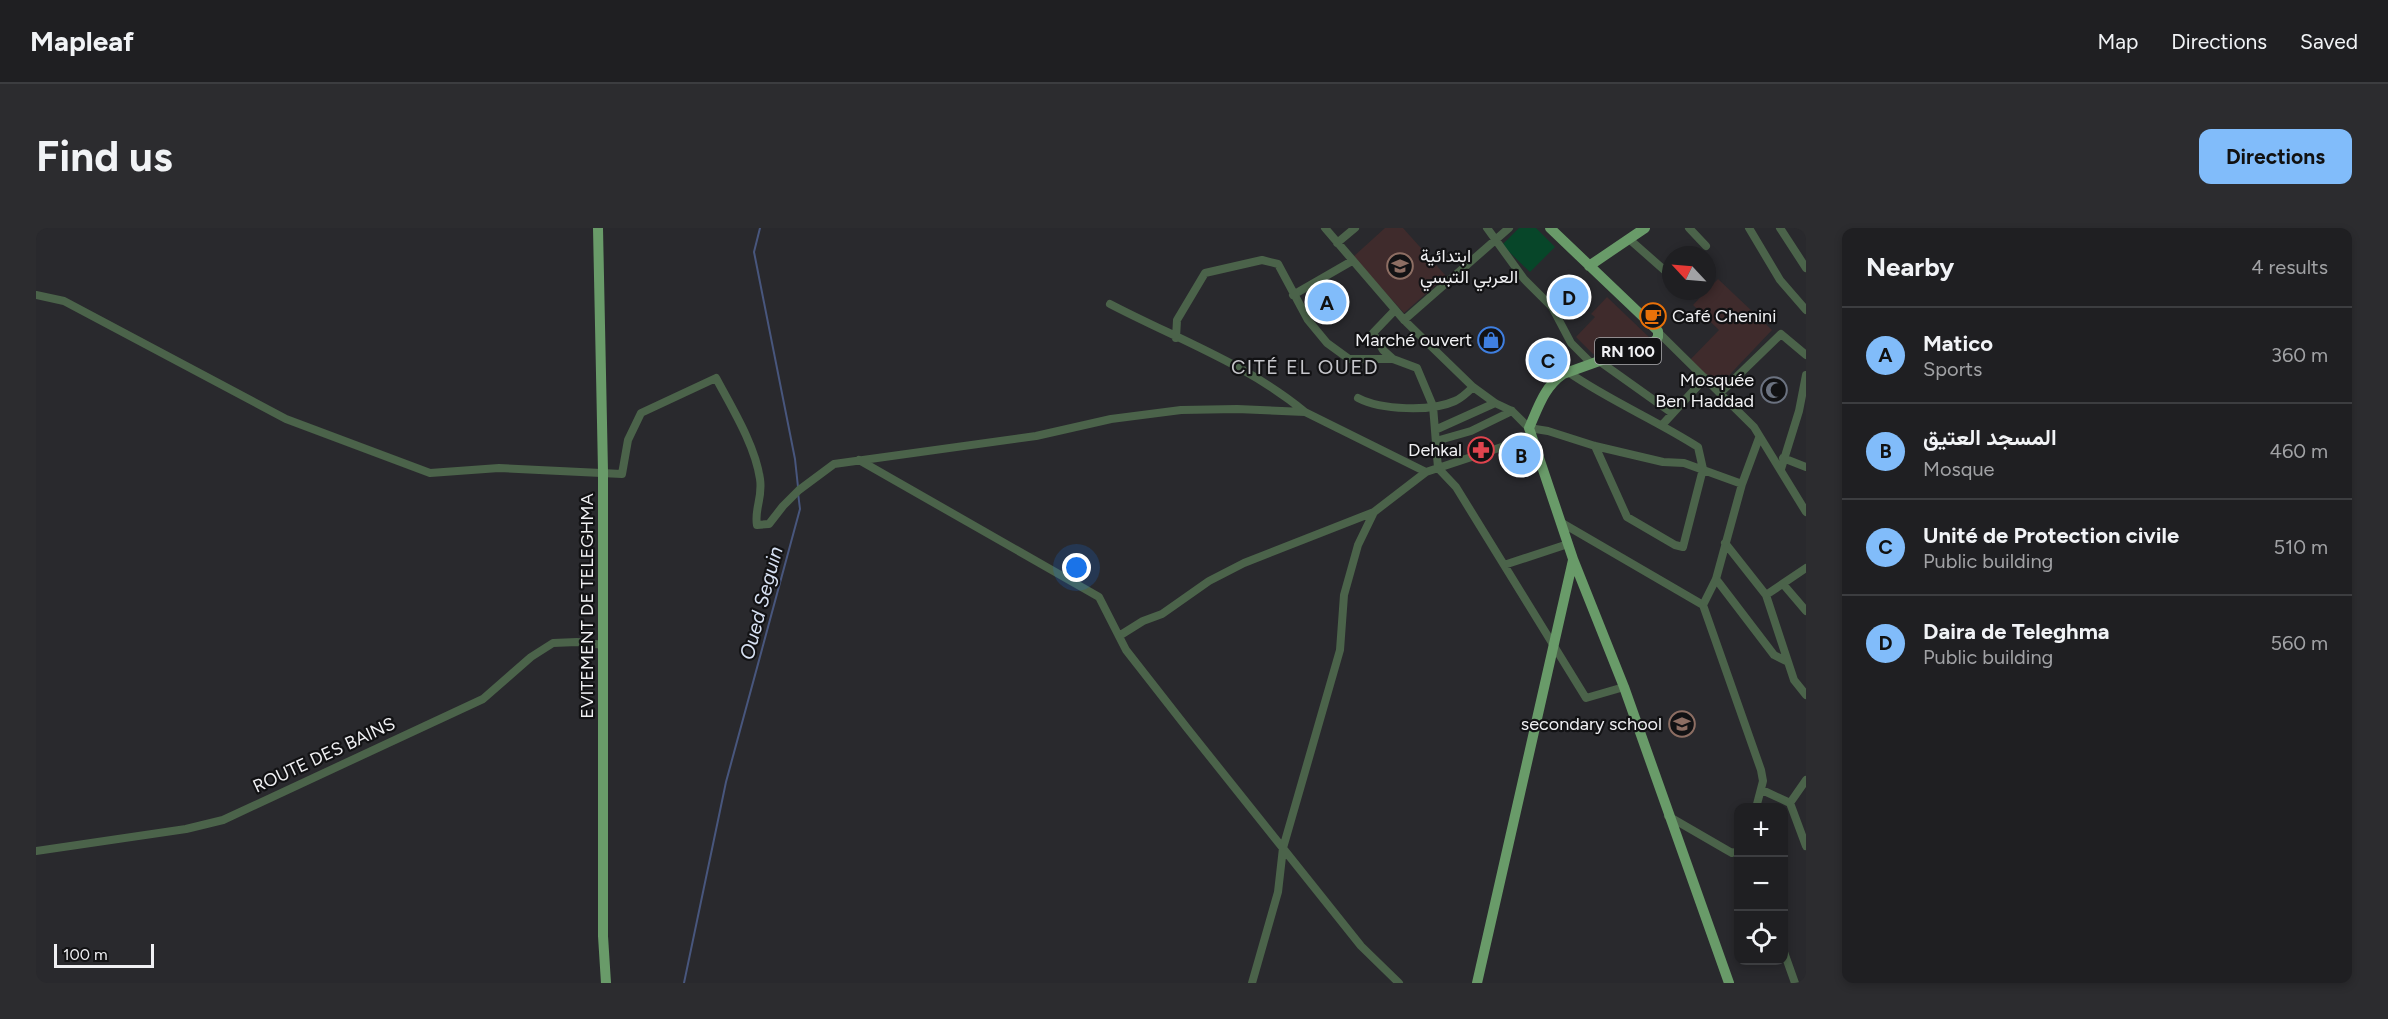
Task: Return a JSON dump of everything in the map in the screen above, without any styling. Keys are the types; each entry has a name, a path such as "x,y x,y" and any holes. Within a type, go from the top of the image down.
{"main road":[{"name":"EVITEMENT DE TELEGHMA","path":"598,228 603,471 603,936 606,983"},
{"path":"1550,228 1589,266 1645,228"},
{"name":"RN 100","path":"1530,433 1545,392 1552,381 1568,372 1655,341 1659,333 1656,327 1589,266"},
{"path":"1530,433 1573,559 1624,687 1729,983"},
{"path":"1477,983 1573,559"}],"street":[{"path":"1325,228 1404,320 1473,387 1512,411 1530,433"},
{"path":"1337,243 1355,228"},
{"path":"1487,228 1524,279 1552,307 1571,343 1595,363 1672,413"},
{"path":"1404,320 1509,228"},
{"path":"1689,228 1706,246"},
{"path":"1749,228 1780,280 1806,310"},
{"path":"1780,228 1806,268"},
{"path":"1629,238 1662,268"},
{"path":"1176,338 1177,320 1205,273 1262,260 1278,264 1308,321 1327,343 1350,359 1393,359 1417,368 1433,405 1438,468 1456,487 1586,698 1624,687"},
{"path":"1293,295 1352,261"},
{"path":"36,295 64,301 286,419 430,473 499,468 603,471 622,474 628,440 641,413 716,378 743,428 760,476 762,495 756,516 757,525 769,524 783,506 814,477 834,464 1036,436 1111,419 1180,410 1237,409 1305,412"},
{"path":"1110,304 1176,338 1231,362 1278,390 1305,412 1426,472"},
{"path":"1393,359 1383,350 1373,333 1395,310"},
{"path":"1659,333 1754,427 1806,512"},
{"path":"1720,393 1781,334 1806,355"},
{"path":"1568,372 1601,394 1663,424 1698,447 1703,469 1683,547 1675,545 1627,517 1595,446"},
{"path":"1781,469 1799,411 1806,375"},
{"path":"1663,424 1705,378"},
{"path":"1358,398 1371,404 1392,408 1418,408 1455,401 1473,387"},
{"path":"1435,430 1495,402"},
{"path":"1436,441 1471,431 1512,411"},
{"path":"1119,636 1143,621 1162,614 1209,581 1244,562 1374,512 1426,472 1530,433 1548,431 1595,446 1663,462 1684,463 1742,484"},
{"path":"1703,605 1716,579 1742,484 1759,438"},
{"path":"1783,458 1806,467"},
{"path":"859,460 1100,597 1126,650 1361,946 1399,983"},
{"path":"1252,983 1278,892 1283,848 1340,650 1347,585 1358,545 1374,512"},
{"path":"1562,523 1703,605 1761,770 1763,781 1757,803"},
{"path":"1725,543 1766,595 1794,680 1806,695"},
{"path":"1504,565 1568,544"},
{"path":"1766,595 1806,568"},
{"path":"1716,579 1774,655 1788,662"},
{"path":"1783,584 1806,611"},
{"name":"ROUTE DES BAINS","path":"36,851 186,829 223,820 483,699 531,657 553,644 577,642 604,645"},
{"path":"1790,803 1806,780"},
{"path":"1762,790 1790,803 1806,846"},
{"path":"1668,816 1732,853 1734,852"},
{"path":"1788,963 1795,983"}],"shaded area":[{"name":"ابتدائية العربي التبسي","path":"1385,228 1403,228 1446,276 1404,313 1353,257"},
{"path":"1718,279 1772,330 1717,388 1689,361 1719,330 1693,305 1698,300 1716,300"},
{"path":"1607,297 1651,339 1593,354 1576,337 1595,317 1591,314"}],"green space":[{"path":"1519,228 1536,228 1555,247 1530,272 1502,245"}],"waterway":[{"name":"Oued Seguin","path":"760,228 754,252 795,459 798,487"},
{"name":"Oued Seguin","path":"684,983 726,782 800,509 798,493"}],"place":[{"name":"ابتدائية العربي التبسي","path":"1400,266"},
{"name":"Daira de Teleghma","path":"1569,297"},
{"name":"Matico","path":"1327,302"},
{"name":"Café Chenini","path":"1653,316"},
{"name":"Marché ouvert","path":"1491,340"},
{"name":"Unité de Protection civile","path":"1548,360"},
{"name":"Mosquée Ben Haddad","path":"1774,390"},
{"name":"Dehkal","path":"1481,450"},
{"name":"المسجد العتيق","path":"1521,455"},
{"name":"secondary school","path":"1682,724"}],"district":[{"name":"CITÉ EL OUED","path":"1305,367"}]}
